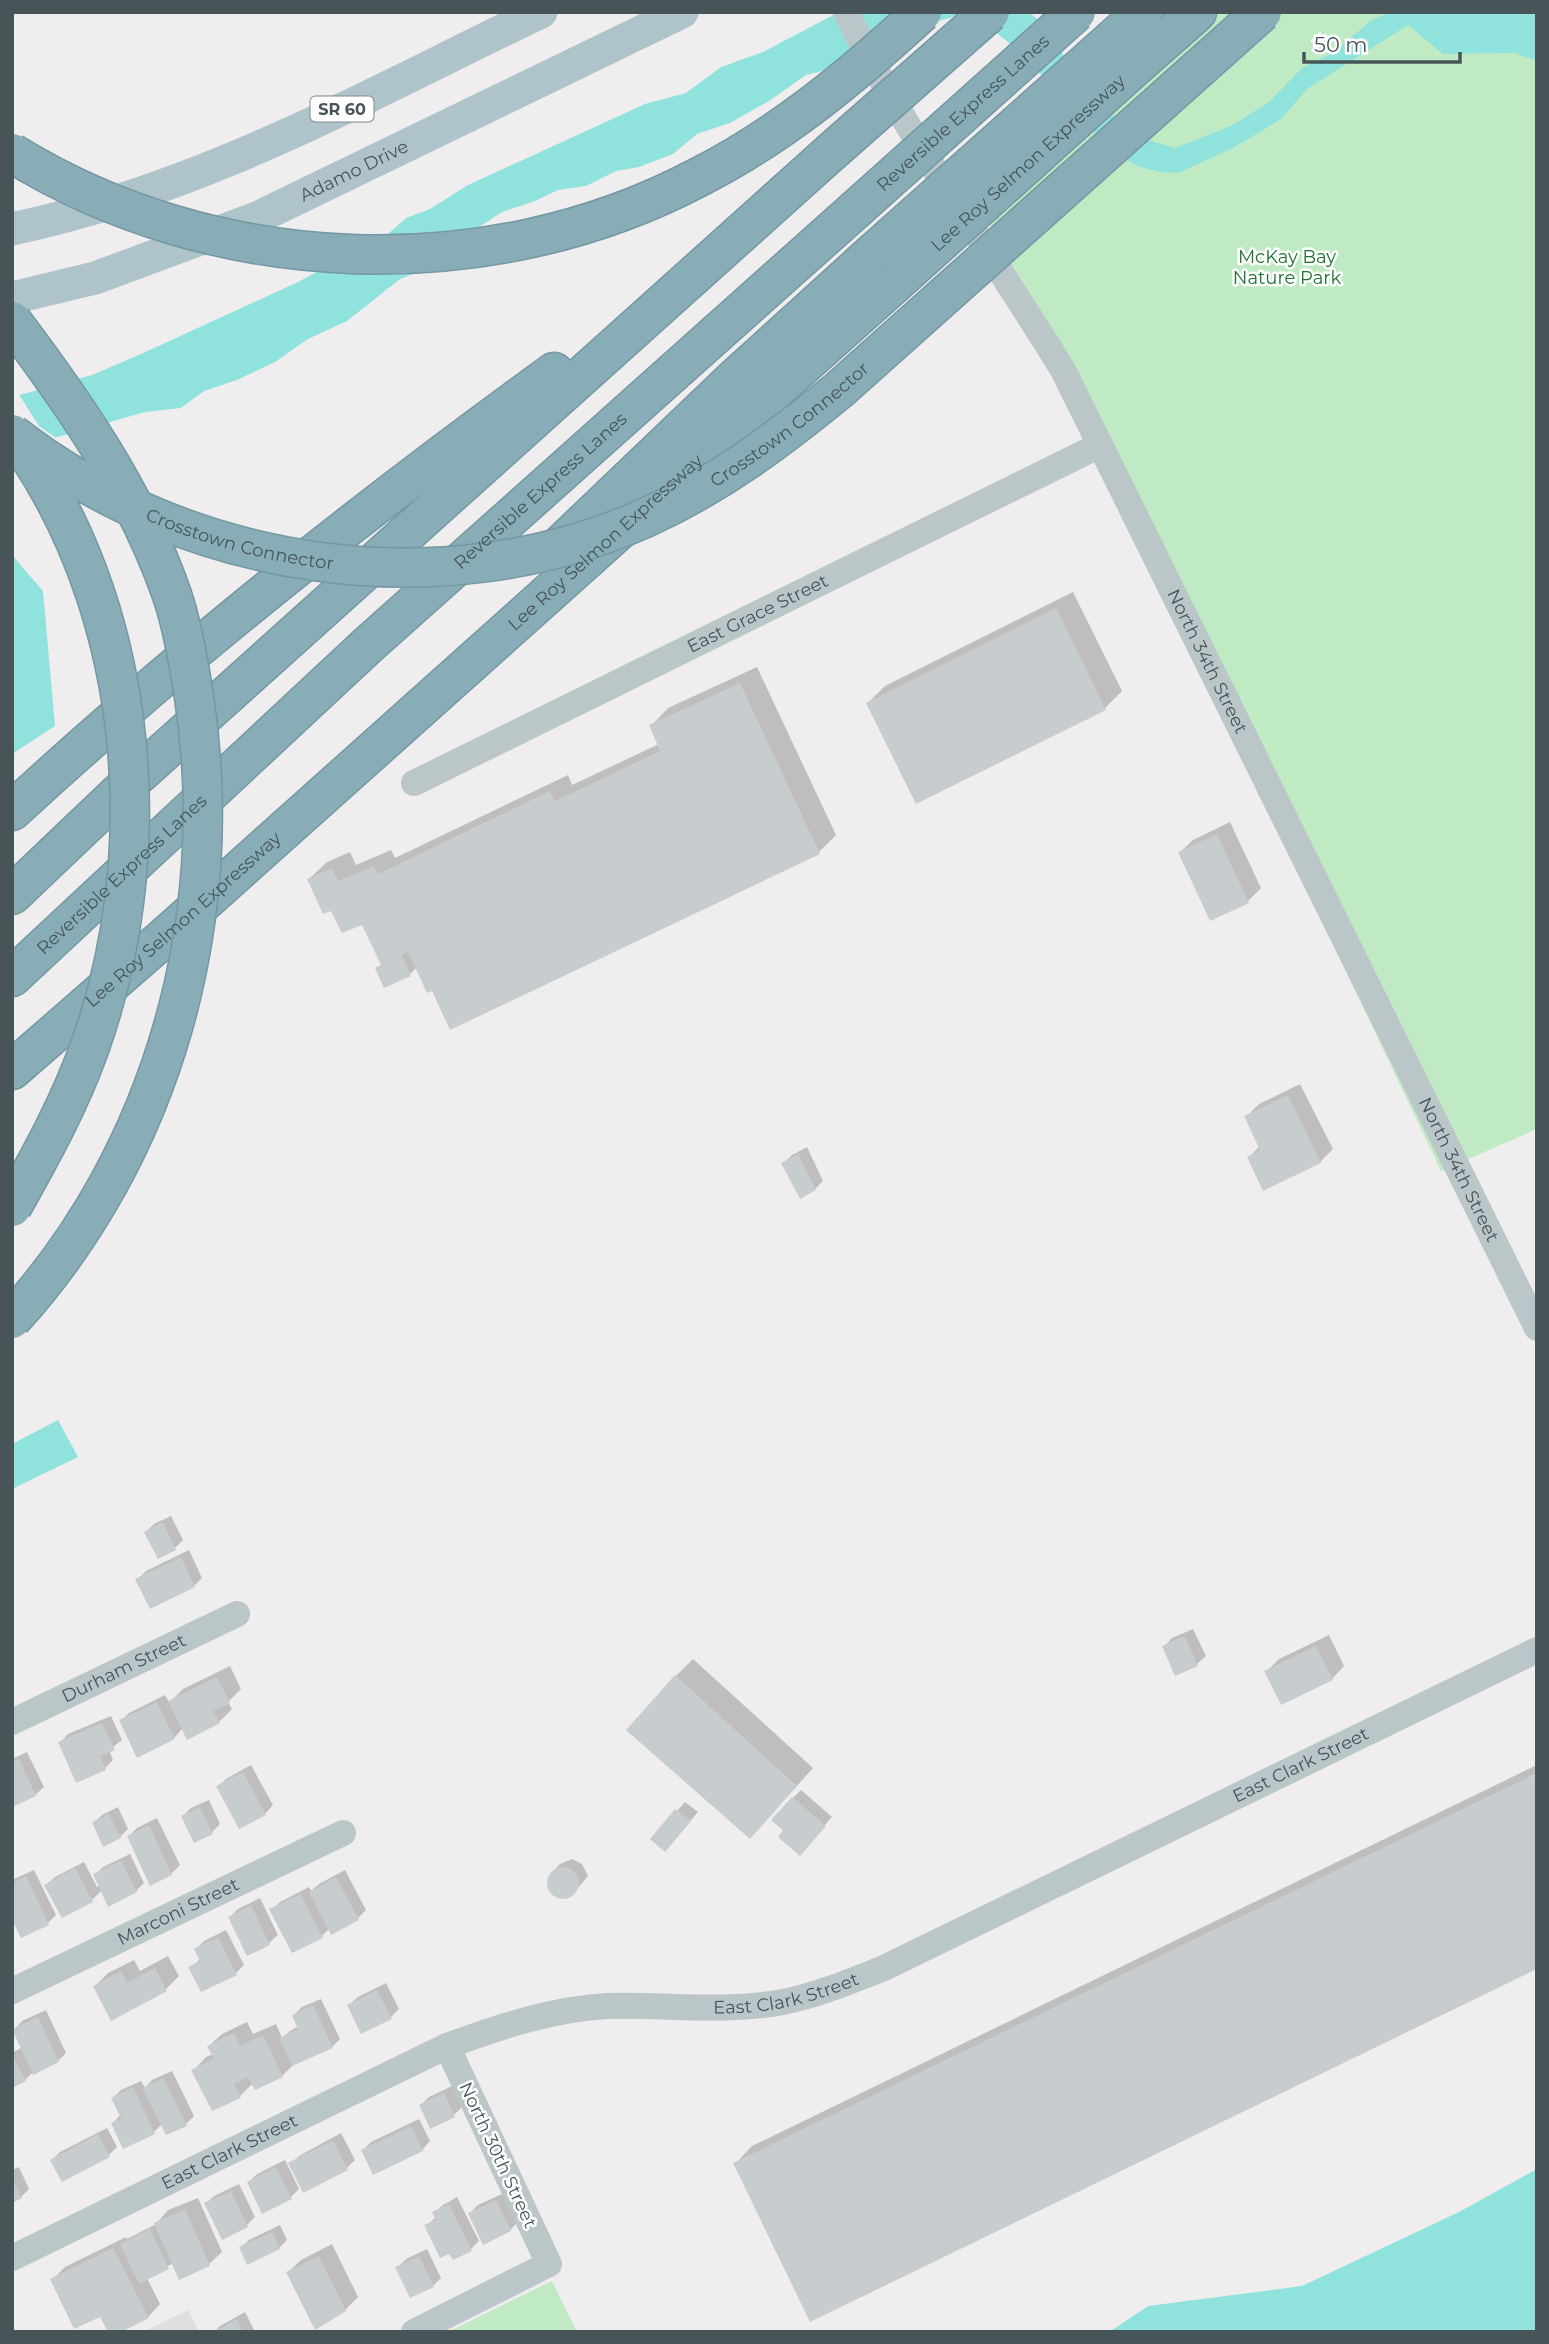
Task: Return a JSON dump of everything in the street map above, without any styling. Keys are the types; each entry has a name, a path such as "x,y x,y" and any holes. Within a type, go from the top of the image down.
{"highway":[{"path":"12,153 85,193 128,210 174,226 235,240 341,254 411,253 486,246 592,221 704,175 755,146 814,105 848,79 922,12"},
{"path":"12,895 139,774 990,12"},
{"name":"Reversible Express Lanes","path":"12,977 368,645 1076,12"},
{"path":"382,741 481,627 596,509 874,252 1126,51 1143,12"},
{"name":"Lee Roy Selmon Expressway","path":"12,1070 167,935 893,285 1126,51 1197,12"},
{"name":"Crosstown Connector","path":"12,433 36,453 85,484 140,511 244,548 309,561 408,568 467,563 548,549 610,531 705,488 789,431 839,390 1262,12"},
{"path":"12,811 199,645 352,522 601,338 694,276"},
{"path":"12,321 72,403 116,472 151,542 173,597 201,741 203,818 200,888 191,954 170,1039 149,1102 126,1153 88,1219 46,1280 12,1319"},
{"name":"Crosstown Connector","path":"12,433 51,489 65,517 99,607 121,702 128,760 129,819 119,932 93,1036 72,1094 49,1142 12,1207"}],"main road":[{"name":"SR 60","path":"12,229 93,210 200,173 303,128 541,12"},
{"name":"Adamo Drive","path":"12,298 95,278 257,218 682,12"}],"street":[{"name":"North 34th Street","path":"846,12 868,57 936,172 1008,280 1063,370 1537,1328"},
{"name":"East Grace Street","path":"414,783 1100,445"},
{"name":"Durham Street","path":"12,1722 237,1614"},
{"name":"East Clark Street","path":"12,2258 447,2046 497,2027 553,2013 606,2007 742,2007 782,2002 827,1991 895,1962 1537,1650"},
{"name":"Marconi Street","path":"12,1991 343,1832"},
{"name":"North 30th Street","path":"414,2332 549,2264 447,2046"}],"shaded area":[{"path":"188,2310 199,2332 143,2332"}],"green space":[{"name":"McKay Bay Nature Park","path":"1197,12 1537,12 1537,1129 1441,1171 980,203"},
{"path":"552,2281 577,2332 448,2332"}],"water":[{"path":"839,12 1029,12 1101,105 1141,138 1175,148 1231,126 1269,102 1302,68 1331,54 1372,20 1391,12 1537,12 1537,61 1515,53 1443,54 1408,25 1307,89 1281,119 1233,148 1178,173 1160,172 1137,166 1100,144 1091,125 1015,48 982,21 956,16 928,24 830,69 806,75 769,101 730,123 697,134 673,154 639,167 616,171 586,186 558,190 502,212 453,244 431,267 400,279 347,321 308,339 275,362 237,380 204,391 181,408 145,412 12,450 12,397 92,375 298,282 388,234 406,218 430,209 468,185 645,104 686,93 721,67 763,52"},
{"path":"12,555 43,591 55,726 12,754"},
{"path":"58,1420 78,1457 12,1489 12,1444"},
{"path":"1537,2169 1537,2332 1109,2332 1148,2306 1302,2286 1459,2212"}],"pier":[{"path":"18,393 39,426 59,440 12,454 12,394"}],"building":[{"path":"1056,608 1106,710 916,804 866,703"},
{"path":"740,683 820,854 450,1030 432,991 427,993 408,952 402,955 411,976 384,988 375,968 381,965 362,925 342,933 331,911 323,914 307,879 332,868 338,881 373,866 378,874 550,791 555,801 660,751 649,725"},
{"path":"1217,834 1249,903 1210,921 1178,852"},
{"path":"1288,1095 1321,1163 1263,1191 1247,1157 1260,1150 1244,1116"},
{"path":"798,1154 816,1190 800,1199 781,1163"},
{"path":"163,1522 176,1550 158,1559 144,1532"},
{"path":"181,1557 195,1587 150,1609 135,1579"},
{"path":"1185,1636 1198,1666 1175,1676 1162,1646"},
{"path":"1316,1646 1333,1680 1281,1705 1264,1671"},
{"path":"675,1675 797,1786 750,1839 626,1730"},
{"path":"217,1677 230,1703 213,1711 220,1723 187,1740 168,1701"},
{"path":"157,1702 175,1739 137,1758 119,1720"},
{"path":"102,1723 115,1750 100,1756 106,1770 76,1783 58,1742"},
{"path":"19,1759 36,1796 12,1807 12,1762"},
{"path":"243,1772 266,1815 239,1829 216,1786"},
{"path":"1537,1773 1537,1969 810,2322 733,2163"},
{"path":"792,1797 826,1826 800,1856 778,1837 783,1830 771,1820"},
{"path":"200,1807 213,1834 194,1843 181,1816"},
{"path":"675,1809 691,1821 665,1852 650,1839"},
{"path":"109,1814 121,1838 103,1847 92,1822"},
{"path":"149,1825 172,1875 150,1886 127,1836"},
{"path":"121,1861 137,1892 108,1907 93,1874"},
{"path":"563,1867 574,1872 579,1883 574,1894 563,1899 552,1894 547,1883 552,1872"},
{"path":"75,1868 93,1902 62,1918 44,1885"},
{"path":"26,1876 49,1925 21,1938 12,1920 12,1883"},
{"path":"336,1877 359,1920 331,1935 309,1892"},
{"path":"301,1894 323,1938 292,1953 269,1909"},
{"path":"251,1905 270,1945 247,1956 228,1917"},
{"path":"218,1937 237,1975 201,1992 188,1967 200,1961 194,1949"},
{"path":"155,1968 167,1991 111,2021 93,1986 121,1971 127,1983"},
{"path":"377,1990 392,2019 361,2034 347,2005"},
{"path":"313,2005 333,2048 292,2066 279,2038 298,2029 292,2015"},
{"path":"38,2017 59,2062 33,2075 12,2029"},
{"path":"234,2033 240,2046 263,2035 283,2077 255,2090 248,2077 234,2084 241,2098 212,2111 191,2070 214,2059 207,2046"},
{"path":"12,2055 26,2081 12,2088"},
{"path":"163,2078 187,2126 166,2135 142,2088"},
{"path":"133,2087 155,2134 123,2149 111,2123 121,2118 111,2098"},
{"path":"444,2093 455,2117 430,2129 419,2105"},
{"path":"411,2126 423,2151 373,2175 361,2150"},
{"path":"98,2134 110,2157 62,2182 50,2160"},
{"path":"333,2140 348,2170 303,2193 288,2163"},
{"path":"276,2167 292,2199 262,2214 247,2182"},
{"path":"12,2177 22,2198 12,2203"},
{"path":"231,2191 248,2227 222,2240 204,2203"},
{"path":"496,2200 511,2231 483,2245 468,2213"},
{"path":"449,2204 472,2251 453,2260 449,2254 440,2258 424,2225 436,2220 432,2212"},
{"path":"185,2209 210,2266 179,2280 154,2223"},
{"path":"150,2229 169,2269 139,2284 120,2244"},
{"path":"272,2232 280,2249 247,2265 239,2247"},
{"path":"113,2248 149,2318 121,2332 108,2332 100,2317 74,2329 50,2279"},
{"path":"319,2256 346,2311 315,2330 286,2272"},
{"path":"419,2256 434,2287 410,2298 395,2267"},
{"path":"237,2319 243,2332 213,2332"}]}
